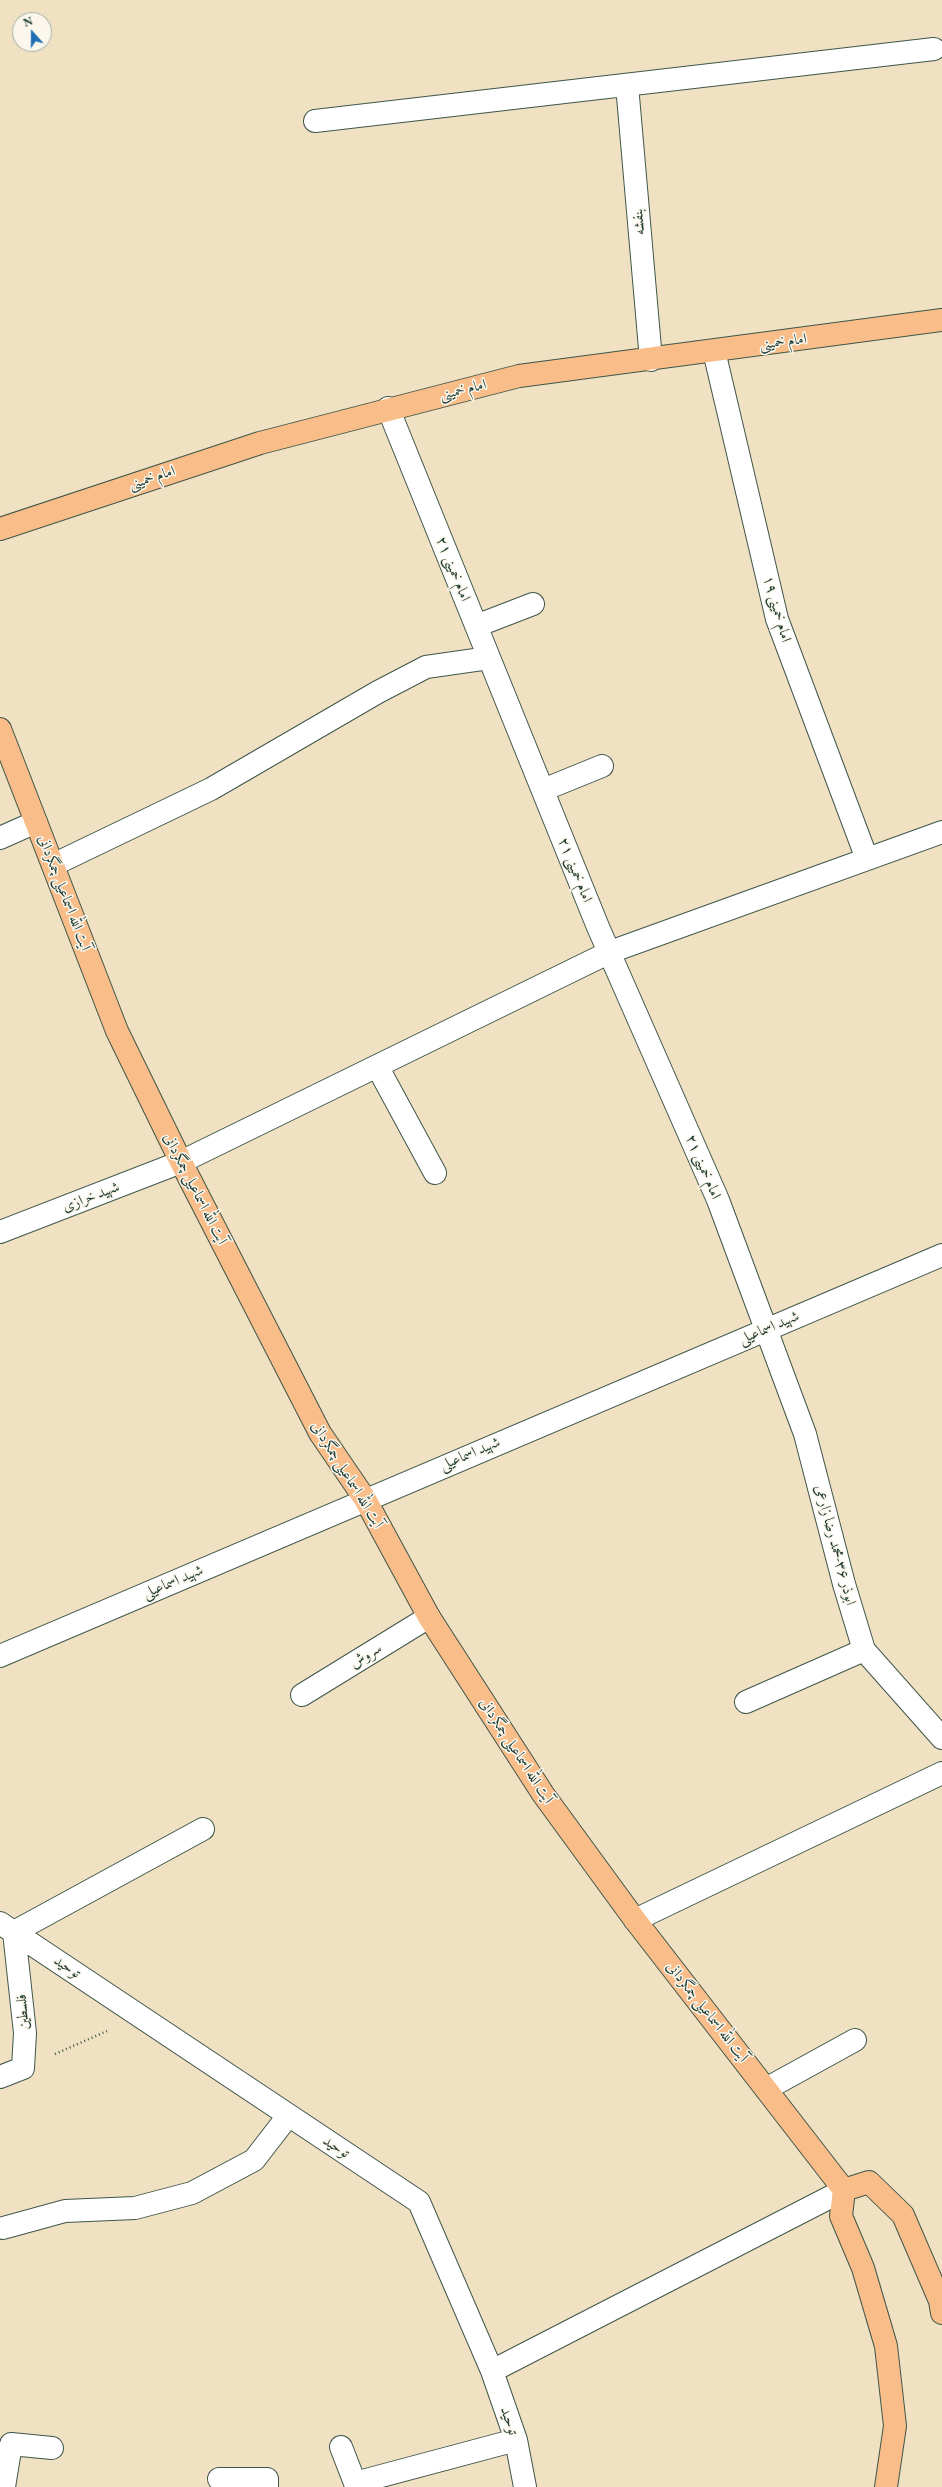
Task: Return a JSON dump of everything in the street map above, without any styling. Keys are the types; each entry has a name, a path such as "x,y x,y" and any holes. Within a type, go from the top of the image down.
{"main road":[{"name":"امام خمینی","path":"0,529 260,443 388,408 520,376 651,360 942,320"},
{"name":"آیت الله اسماعیلی چمگردانی","path":"0,729 117,1031 181,1162 320,1433 365,1499 429,1617 543,1794 636,1920 844,2190"},
{"path":"886,2487 895,2426 886,2346 863,2268 841,2216 844,2190 869,2182 903,2215 940,2301 942,2314"}],"street":[{"path":"315,121 934,49"},
{"name":"بنفشه","path":"627,85 651,360"},
{"name":"امام خمینی ۱۹","path":"714,351 777,619 866,859"},
{"name":"امام خمینی ۲۱","path":"388,408 610,952 718,1200 767,1329"},
{"path":"476,626 533,604"},
{"path":"53,865 211,790 378,692 426,667 489,658"},
{"path":"543,790 602,766"},
{"path":"0,838 36,822"},
{"name":"شهید خرازی","path":"0,1232 181,1162 610,952 942,832"},
{"path":"377,1066 435,1173"},
{"name":"شهید اسماعیلی","path":"0,1656 365,1499 942,1255"},
{"name":"ابوذر ۳۶-محمد رضا زارعی","path":"767,1329 805,1434 844,1584 864,1650 942,1738"},
{"name":"سروش","path":"302,1695 429,1617"},
{"path":"746,1702 864,1650"},
{"path":"636,1920 942,1773"},
{"path":"7,1927 203,1829"},
{"name":"توحید","path":"7,1927 418,2202 492,2370 516,2440 525,2487"},
{"name":"فلسطین","path":"7,1927 26,2033 23,2068"},
{"path":"766,2089 855,2040"},
{"path":"0,2077 23,2068"},
{"path":"3,2228 65,2211 135,2208 192,2193 254,2160 288,2116"},
{"path":"492,2370 844,2190"},
{"path":"341,2447 355,2483 398,2479 516,2440"},
{"path":"4,2487 11,2444 52,2448"},
{"path":"219,2478 267,2480 267,2487"}],"path":[{"path":"23,2068 140,2016"}]}
